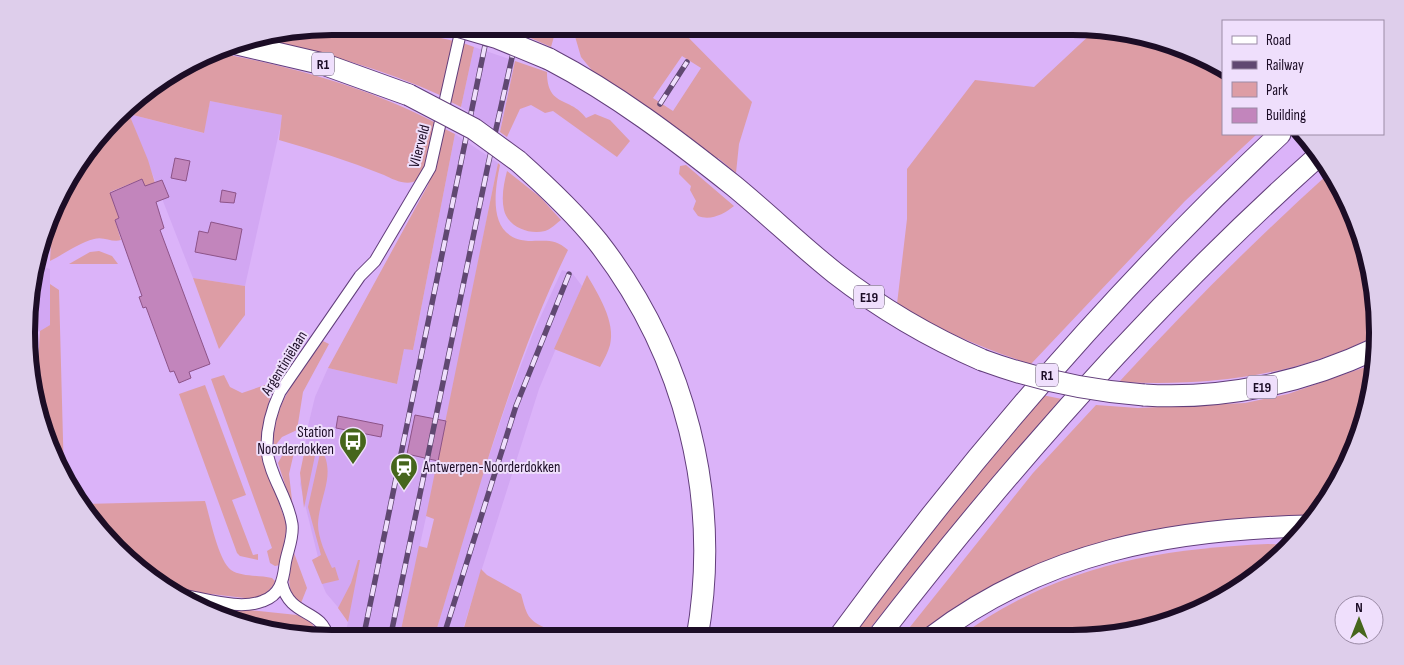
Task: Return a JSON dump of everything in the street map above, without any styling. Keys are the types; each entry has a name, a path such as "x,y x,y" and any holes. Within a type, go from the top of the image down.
{"highway":[{"name":"E19","path":"488,35 549,59 638,112 714,170 836,273 884,308 929,335 982,360 1027,375 1073,387 1144,396 1215,394 1273,384 1317,372 1368,351"},
{"name":"R1","path":"250,47 323,64 409,95 474,129 518,161 556,195 607,254 642,309 668,363 695,447 704,508 705,565 698,630"},
{"name":"R1","path":"844,630 896,560 1033,391 1125,287 1218,192 1279,135"},
{"name":"R1","path":"884,630 973,517 1101,370 1182,284 1314,160"},
{"path":"942,630 1007,589 1054,568 1099,552 1156,539 1189,534 1297,527"}],"street":[{"name":"Vlierveld","path":"375,261 430,168 460,35"},
{"name":"Argentiniëlaan","path":"282,584 292,541 292,523 270,466 267,438 269,422 280,392 360,276 375,261"},
{"path":"198,598 237,603 256,603 270,597 282,584 291,605 319,621 324,630"}],"shaded area":[{"path":"474,47 515,61 500,132 461,107"},
{"path":"210,101 283,115 245,286 193,278 129,115 203,133"},
{"path":"455,134 498,163 436,472 401,630 346,630 348,622 326,593 312,560 318,557 300,484 308,426 315,397 328,368 397,384 404,348 413,350"},
{"path":"43,267 50,269 50,325 35,334 38,294"},
{"path":"562,270 573,274 582,286 539,389 463,630 436,630 479,486 507,402 534,331"}],"green space":[{"path":"332,35 428,35 454,41 442,96 420,86 352,62 273,41"},
{"path":"526,35 554,35 551,47"},
{"path":"575,35 686,35 752,102 739,144 736,173 718,158 715,160 595,74 581,57","holes":["682,56 701,68 673,111 653,98"]},
{"path":"1089,36 1130,41 1167,51 1222,76 1222,135 1256,135 1185,201 1031,364 962,338 897,304 907,219 907,169 975,80 1034,87"},
{"path":"463,43 474,47 461,107 451,102"},
{"path":"228,55 272,64 356,89 410,110 436,123 426,165 418,179 409,183 394,180 345,160 279,140 282,115 210,101 204,133 130,114 167,85 201,66"},
{"path":"515,61 547,72 548,83 555,97 580,111 586,118 595,114 610,120 630,141 617,157 553,111 545,113 531,105 520,109 507,137 500,132"},
{"path":"129,115 148,160 158,193 149,197 142,179 110,192 119,218 115,220 121,240 94,239 50,261 51,236 75,184 96,151"},
{"path":"445,129 455,134 413,350 404,349 397,384 328,368 428,185"},
{"path":"498,163 500,165 496,189 497,214 501,225 507,233 517,239 555,242 568,250 547,296 510,391 436,630 401,630 419,546 427,548 434,519 426,516"},
{"path":"686,165 734,206 717,216 708,218 698,216 693,209 696,201 690,190 691,186 679,174 680,166"},
{"path":"507,171 540,197 561,220 549,229 539,232 526,231 510,221 504,210 503,200"},
{"path":"1325,177 1346,219 1359,256 1366,294 1369,339 1316,360 1251,376 1185,383 1119,382 1220,276"},
{"path":"99,251 112,256 118,264 69,264 90,252"},
{"path":"587,275 605,308 610,327 610,345 600,367 554,349"},
{"path":"193,278 245,286 245,315 219,349"},
{"path":"50,284 59,290 64,458 45,409 38,368 40,331 50,325"},
{"path":"323,341 329,344 303,392 297,430 282,437 274,447 274,432 282,404 297,378"},
{"path":"1366,367 1359,409 1346,446 1329,481 1305,518 1170,528 1095,544 1052,558 1011,578 929,630 908,630 1033,473 1096,405 1138,408 1245,403 1288,394"},
{"path":"224,375 230,387 242,393 268,384 273,387 264,420 262,454 287,526 280,565 275,566 270,563 267,551 272,548 211,379"},
{"path":"205,385 246,495 232,500 253,555 258,554 258,560 240,556 237,553 179,394"},
{"path":"1042,395 1062,399 966,510 869,630 855,630 954,502"},
{"path":"296,444 289,474 293,509 278,463 287,447"},
{"path":"306,444 317,446 304,508 300,473"},
{"path":"321,449 326,458 327,477 319,514 318,529 325,552 332,568 335,567 339,580 322,584 312,560 321,555 308,507"},
{"path":"205,501 218,548 226,565 231,570 245,575 272,578 275,581 273,586 263,596 253,599 186,591 151,569 136,556 109,529 89,504"},
{"path":"1280,545 1253,569 1220,590 1185,607 1148,620 1091,629 970,630 995,613 1031,594 1068,578 1106,566 1145,557 1226,547"},
{"path":"294,553 307,588 301,603 295,598 289,580"},
{"path":"358,560 360,560 348,622 338,608 351,583"},
{"path":"481,569 487,575 521,594 524,606 531,619 551,630 463,630"},
{"path":"219,607 297,615 311,622 316,629 256,620"}],"building":[{"path":"175,158 190,161 186,181 171,178"},
{"path":"142,179 145,186 162,180 169,197 156,202 164,228 160,230 210,364 189,372 191,378 179,383 174,371 170,372 146,307 143,308 139,297 142,296 115,220 119,218 110,193"},
{"path":"222,190 236,193 234,203 220,202"},
{"path":"211,222 242,229 236,260 195,252 199,231 208,233"},
{"path":"415,415 446,421 438,461 407,454"},
{"path":"338,416 383,425 381,437 336,428"}],"railway":[{"path":"365,630 487,35"},
{"path":"392,630 488,165 517,35"},
{"path":"660,104 687,62"},
{"path":"446,630 516,406 569,274"}],"place":[{"name":"Station Noorderdokken","path":"353,465"},
{"name":"Antwerpen-Noorderdokken","path":"404,491"}]}
